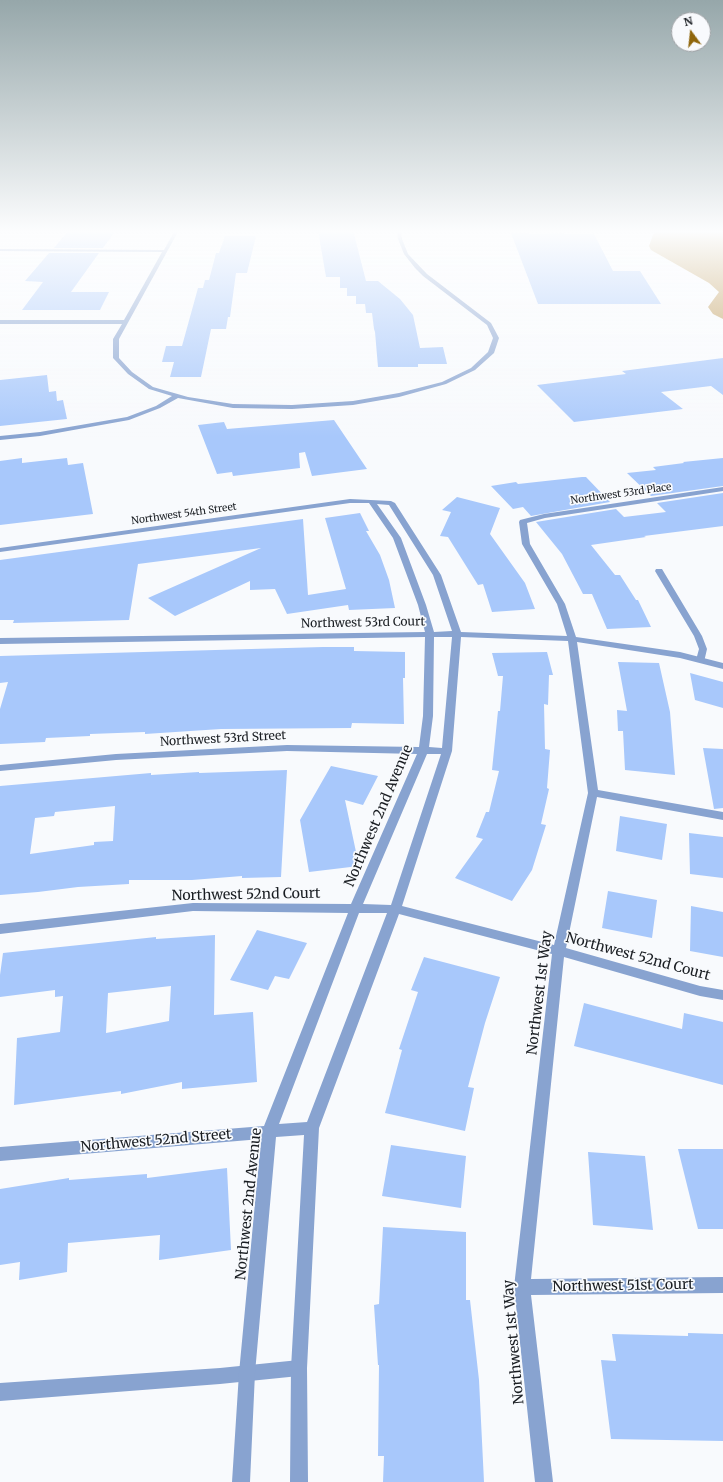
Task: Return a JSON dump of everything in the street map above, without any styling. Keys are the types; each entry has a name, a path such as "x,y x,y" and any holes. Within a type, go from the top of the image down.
{"street":[{"path":"137,299 116,339 116,358 130,373 151,388 187,399 233,406 292,407 353,403 399,395 444,383 473,369 491,353 496,338 488,324 456,299"},
{"path":"0,322 124,322"},
{"path":"0,438 40,434 129,418 158,407 177,396"},
{"name":"Northwest 53rd Place","path":"523,522 544,516 723,489"},
{"name":"Northwest 54th Street","path":"0,550 350,501 371,501"},
{"path":"299,1482 299,1368 312,1128 395,909 447,751 457,634 437,575 391,503 371,501"},
{"name":"Northwest 2nd Avenue","path":"241,1482 247,1373 269,1132 355,909 424,750 428,716 430,634 422,605 396,538 371,501"},
{"name":"Northwest 1st Way","path":"523,522 526,544 561,604 572,640 593,794 559,952 522,1288 544,1482"},
{"path":"659,571 698,636 702,648 701,660"},
{"name":"Northwest 53rd Court","path":"0,641 457,634 572,640 680,655 723,666"},
{"name":"Northwest 53rd Street","path":"0,768 116,757 286,748 447,751"},
{"path":"593,794 723,816"},
{"name":"Northwest 52nd Court","path":"0,929 193,907 395,909 700,991 723,995"},
{"name":"Northwest 52nd Street","path":"0,1154 312,1128"},
{"name":"Northwest 51st Court","path":"522,1288 723,1285"},
{"path":"0,1392 299,1368"}],"shaded area":[{"path":"714,299 723,299 723,319 713,314 708,307"}],"building":[{"path":"30,299 105,299 100,310 22,310"},
{"path":"195,299 232,299 230,317 228,317 226,329 211,329 201,377 170,377 174,362 162,362 166,346 182,346"},
{"path":"356,299 400,299 413,315 420,348 443,347 447,364 418,364 418,367 378,367 372,313 366,313 365,304 356,304"},
{"path":"536,299 658,299 661,304 538,304"},
{"path":"723,358 723,395 711,386 661,392 683,409 574,422 537,385 626,374 622,371"},
{"path":"47,375 49,392 56,391 57,401 63,400 67,419 0,426 0,380"},
{"path":"334,420 367,469 312,476 305,452 299,453 300,468 233,476 232,472 217,474 198,425 224,422 227,429"},
{"path":"22,458 22,463 67,458 68,465 83,463 93,514 0,525 0,461"},
{"path":"723,458 723,486 651,496 627,473 656,470 653,467 684,463 683,462"},
{"path":"586,477 610,502 531,516 523,507 513,509 491,486 516,482 518,484"},
{"path":"723,493 723,526 644,536 646,537 591,545 615,575 620,575 636,600 638,600 651,627 607,629 592,594 583,594 562,554 536,522 616,509 624,517 666,512 657,503"},
{"path":"457,497 500,508 490,534 525,583 535,609 492,612 483,584 478,585 448,537 440,536 451,512 442,510"},
{"path":"360,513 369,531 366,531 380,555 389,580 395,608 349,610 348,605 287,614 275,589 250,590 250,581 175,616 148,598 261,548 138,564 129,620 13,623 14,620 0,620 0,560 303,519 308,595 346,589 325,518"},
{"path":"354,647 354,651 405,652 405,678 403,678 404,724 352,723 351,728 221,729 145,734 145,732 90,734 90,736 46,738 45,742 0,744 0,709 8,682 0,683 0,656"},
{"path":"547,652 553,675 549,675 548,705 544,704 545,749 550,750 547,788 549,789 541,824 546,825 532,870 512,901 455,878 483,839 476,837 486,812 489,812 499,771 492,770 503,676 498,676 492,653"},
{"path":"618,662 659,663 670,712 675,775 625,770 623,731 618,731 617,710 627,711"},
{"path":"690,673 723,682 723,708 695,700"},
{"path":"703,748 723,749 723,808 714,809"},
{"path":"331,766 378,776 363,805 345,800 359,866 309,872 300,820"},
{"path":"287,770 281,877 242,878 242,876 192,880 129,880 129,884 78,887 0,895 0,786 151,773 151,775","holes":["115,806 113,841 94,842 94,845 30,854 35,818 54,816 55,812"]},
{"path":"620,816 667,824 662,860 616,851"},
{"path":"689,833 723,837 723,878 690,874"},
{"path":"608,891 657,900 652,938 602,928"},
{"path":"691,906 723,912 723,957 690,951"},
{"path":"257,930 307,943 289,979 275,976 268,990 230,980"},
{"path":"215,935 214,1015 253,1012 257,1082 182,1089 182,1082 121,1094 121,1091 14,1105 17,1038 60,1032 63,996 55,997 55,990 0,997 0,975 3,953 156,937 156,939","holes":["171,986 169,1021 106,1033 108,993"]},
{"path":"424,957 500,977 485,1023 468,1087 474,1088 465,1131 385,1113 402,1050 399,1049 418,992 411,990"},
{"path":"584,1003 682,1029 684,1013 723,1022 723,1085 574,1046"},
{"path":"391,1145 466,1156 461,1208 382,1196"},
{"path":"678,1149 723,1149 723,1229 698,1229"},
{"path":"588,1152 645,1156 653,1230 593,1225"},
{"path":"227,1168 231,1250 159,1260 160,1235 68,1243 67,1272 19,1280 20,1262 0,1265 0,1189 69,1178 69,1180 147,1174 147,1178"},
{"path":"383,1227 466,1232 466,1300 470,1300 479,1380 484,1482 383,1482 384,1456 378,1456 379,1365 374,1305 379,1304"},
{"path":"688,1333 723,1334 723,1441 611,1439 601,1360 616,1361 612,1334 688,1336"}]}
